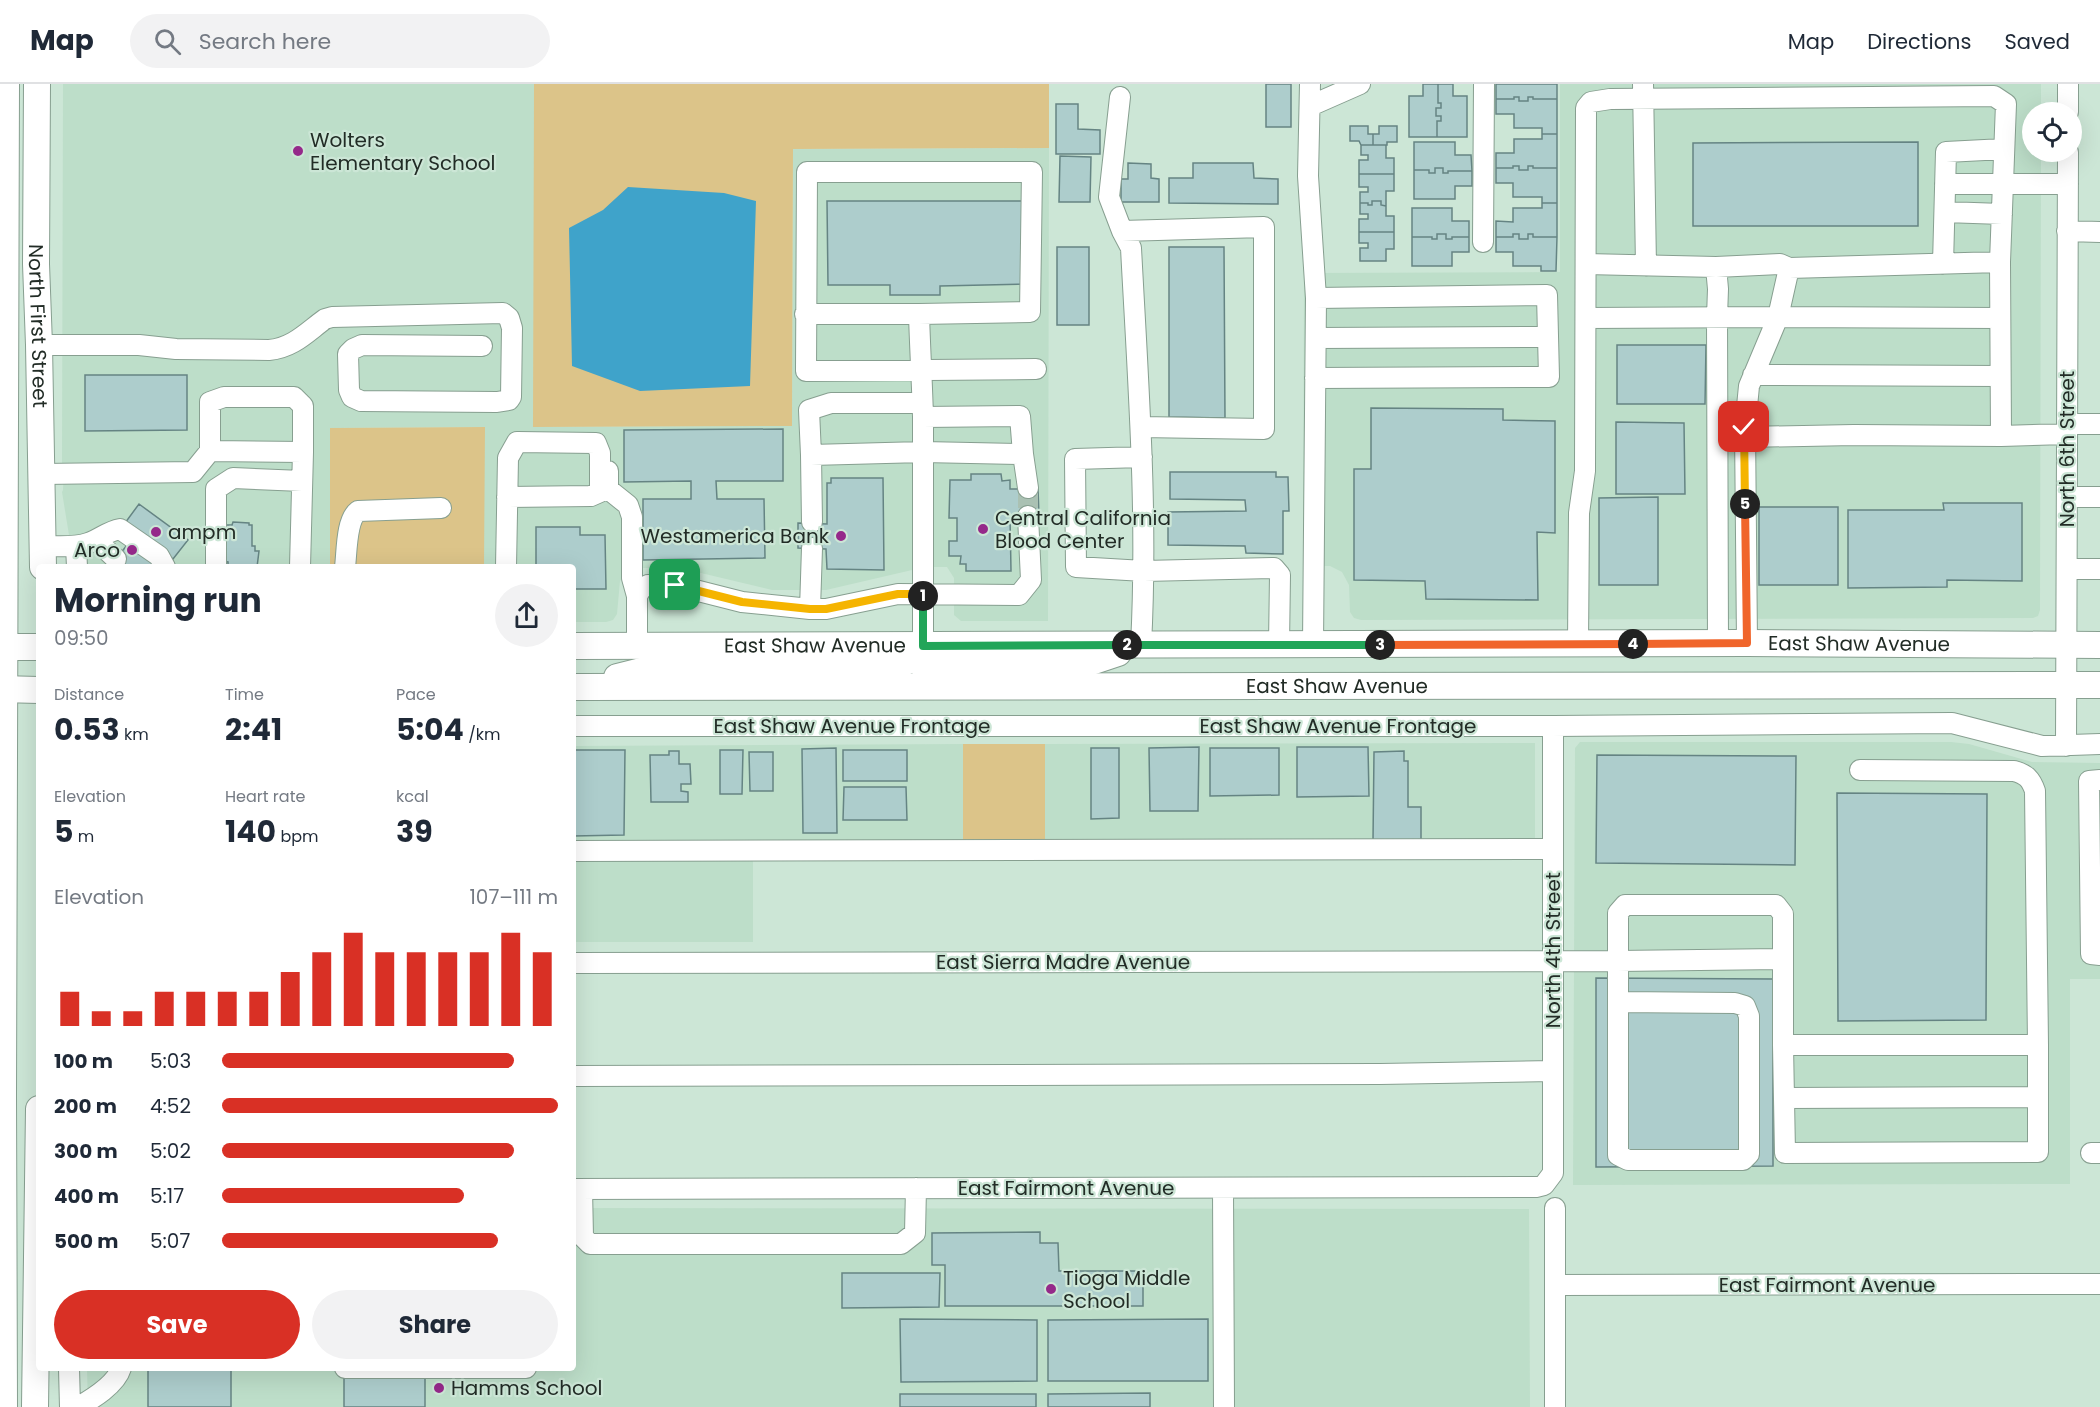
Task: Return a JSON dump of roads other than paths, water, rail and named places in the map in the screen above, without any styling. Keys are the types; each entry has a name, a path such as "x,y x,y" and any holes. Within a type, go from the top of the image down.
{"main road":[{"name":"North First Street","path":"4,1407 1,1095 2,411 6,84"},
{"name":"North First Street","path":"37,84 36,264 43,556"},
{"name":"East Shaw Avenue","path":"576,646 1747,643 2100,645"},
{"path":"924,685 924,676 929,668 937,664 1085,664 1141,645"},
{"path":"576,687 657,667 892,666 910,661 923,646"},
{"path":"2,647 36,647"},
{"name":"East Shaw Avenue","path":"576,687 2100,685"},
{"path":"2,689 36,690"},
{"path":"35,1407 36,1334"}],"street":[{"path":"1310,84 1308,176 1317,298 1313,645"},
{"path":"1310,106 1360,84"},
{"path":"1483,242 1484,84"},
{"path":"2001,436 2000,262 2006,84"},
{"path":"2068,84 2068,102"},
{"path":"1578,644 1579,513 1584,471 1586,108 1591,102 1643,91 1947,90 1994,96 2006,104"},
{"path":"1643,91 1646,266"},
{"path":"1120,98 1109,197 1131,248 1142,457 1144,570 1141,645"},
{"path":"1943,264 1946,152 2004,149"},
{"name":"North 6th Street","path":"2066,746 2068,162"},
{"path":"805,314 1030,312 1032,172 807,172 805,314 806,371 1036,369"},
{"path":"1945,184 2068,184"},
{"path":"1945,212 2002,214"},
{"path":"1122,231 1264,227 1264,429 1141,427"},
{"path":"2067,231 2100,232"},
{"path":"1586,264 1716,267 1780,264 1790,268 2000,262"},
{"path":"1716,267 1718,289 1718,644"},
{"path":"1747,643 1744,437 1749,386 1778,317 1790,268"},
{"path":"1315,378 1549,377 1546,295 1317,298"},
{"path":"39,345 139,345 176,349 276,350 296,342 318,324 332,317 503,313 512,328 512,397 508,400 497,402 361,401 352,397 349,390 348,354 362,345 482,346"},
{"path":"919,314 923,410 923,646"},
{"path":"1586,325 1717,317 2000,318"},
{"path":"1316,338 1548,337"},
{"path":"1753,375 2000,376"},
{"path":"42,474 193,472 210,451 210,402 224,397 294,397 303,406 300,564"},
{"path":"813,522 809,410 831,403 1020,416 1028,488"},
{"path":"1744,437 2001,436 2100,424"},
{"path":"506,564 507,497 508,458 517,442 596,443 600,492 591,496 507,497"},
{"path":"598,449 608,450 608,489 628,505 632,517 632,578 637,596 637,646"},
{"path":"210,451 303,452"},
{"path":"811,455 923,452 1023,454"},
{"path":"1142,457 1075,459 1076,567 1144,570 1274,568 1280,575 1278,645"},
{"path":"216,564 216,489 233,478 302,481"},
{"path":"2067,497 2100,497"},
{"path":"345,564 351,523 358,512 441,508"},
{"path":"637,596 641,589 648,585 675,585 742,602 826,609 898,594 1019,595 1032,580 1028,516"},
{"path":"43,556 96,540 110,531 120,529 159,556 163,564"},
{"path":"96,540 116,559"},
{"path":"76,546 77,564"},
{"path":"810,609 812,548"},
{"path":"2067,569 2100,569"},
{"name":"East Shaw Avenue Frontage","path":"576,726 1553,726 1952,723 2042,746 2100,744"},
{"name":"North 4th Street","path":"1553,726 1553,1173"},
{"path":"1618,1002 1735,1003 1745,1006 1749,1016 1749,1154 1743,1160 1628,1160 1618,1155 1617,913 1625,905 1776,905 1783,914 1785,1153 2038,1152 2035,791 2032,782 2025,774 2014,771 1860,770"},
{"path":"2100,780 2089,781 2095,865 2095,908 2091,954 2100,954"},
{"path":"576,851 1553,849"},
{"name":"East Sierra Madre Avenue","path":"576,963 1783,960"},
{"path":"1783,1045 2038,1045"},
{"path":"576,1076 1380,1074 1553,1071"},
{"path":"1784,1098 2038,1098"},
{"name":"East Fairmont Avenue","path":"577,1189 1536,1187 1544,1185 1553,1173"},
{"path":"577,1189 583,1237 590,1244 901,1244 915,1233 916,1188"},
{"path":"1223,1188 1224,1407"},
{"path":"1555,1208 1555,1407"},
{"name":"East Fairmont Avenue","path":"1555,1285 2100,1284"},
{"path":"69,1371 70,1407"},
{"path":"78,1407 112,1382 120,1371"}],"water":[{"path":"628,187 724,193 756,201 750,386 640,391 572,366 569,228 603,210"}],"tunnel":[{"path":"1028,488 1028,516"}],"place":[{"name":"Wolters Elementary School","path":"298,151"},
{"name":"Central California Blood Center","path":"983,529"},
{"name":"ampm","path":"156,532"},
{"name":"Westamerica Bank","path":"841,536"},
{"name":"Arco","path":"132,550"},
{"name":"Tioga Middle School","path":"1051,1289"},
{"name":"Hamms School","path":"439,1388"}]}
